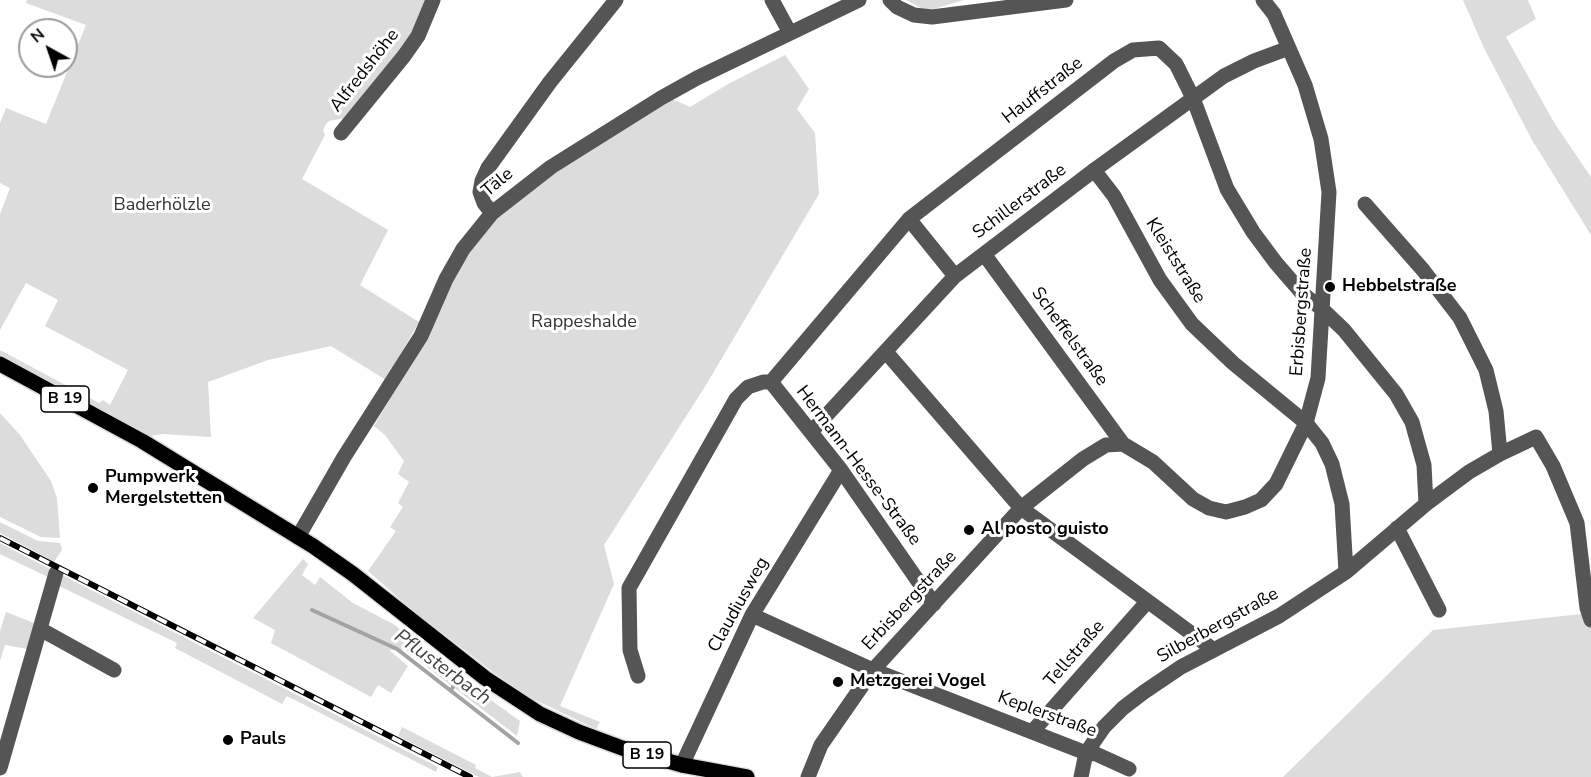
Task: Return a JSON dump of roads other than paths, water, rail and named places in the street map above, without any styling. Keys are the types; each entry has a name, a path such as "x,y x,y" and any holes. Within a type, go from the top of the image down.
{"main road":[{"name":"B 19","path":"0,364 130,435 298,537 353,574 485,678 551,720 615,746 682,765 747,777"}],"street":[{"name":"Alfredshöhe","path":"341,133 418,36 433,0"},
{"path":"492,213 484,203 480,192 488,168 550,82 616,0"},
{"path":"772,0 790,33"},
{"name":"Täle","path":"298,537 344,457 421,336 446,279 463,249 492,213 544,172 652,103 697,78 859,0"},
{"path":"890,0 897,7 914,15 932,17 1066,0"},
{"name":"Erbisbergstraße","path":"808,777 821,745 873,670 1021,508 1083,459 1106,445 1123,444 1153,462 1193,499 1209,508 1226,512 1261,500 1276,484 1306,423 1318,378 1329,192 1321,139 1305,85 1274,14 1263,0"},
{"name":"Hauffstraße","path":"771,382 909,219 1114,61 1133,50 1159,48 1176,64 1193,98"},
{"name":"Schillerstraße","path":"811,432 955,276 1094,170 1224,76 1289,48"},
{"path":"1193,98 1227,189 1276,263 1302,293 1323,309 1372,363 1396,394 1412,422 1424,465 1426,504"},
{"name":"Kleiststraße","path":"1094,170 1114,196 1160,280 1192,324 1233,363 1306,423 1322,442 1332,464 1342,504 1346,572"},
{"path":"1365,204 1423,270 1460,318 1486,370 1496,411 1500,454"},
{"path":"909,219 955,276"},
{"name":"Scheffelstraße","path":"984,254 1123,444"},
{"path":"886,352 1021,508 1214,650"},
{"path":"638,676 630,650 629,588 736,399 748,387 771,382"},
{"name":"Hermann-Hesse-Straße","path":"771,382 841,471 934,604"},
{"name":"Silberbergstraße","path":"1081,777 1086,753 1104,727 1123,708 1181,667 1279,616 1346,572 1426,504 1469,472 1536,437 1553,466 1577,523 1587,608 1591,620"},
{"name":"Claudiusweg","path":"682,765 752,615 841,471"},
{"path":"1397,528 1439,610"},
{"path":"0,768 56,573"},
{"name":"Tellstraße","path":"1032,732 1147,602"},
{"name":"Keplerstraße","path":"752,615 873,670 1130,769"},
{"path":"40,629 114,670"}],"waterway":[{"name":"Pflusterbach","path":"312,610 397,649 518,743"},
{"path":"451,691 458,676"}],"railway":[{"path":"0,538 470,777"}],"place":[{"name":"Hebbelstraße","path":"1330,287"},
{"name":"Pumpwerk Mergelstetten","path":"93,488"},
{"name":"Al posto guisto","path":"969,530"},
{"name":"Metzgerei Vogel","path":"838,682"},
{"name":"Pauls","path":"228,740"}],"park label":[{"name":"Baderhölzle","path":"162,206"},
{"name":"Rappeshalde","path":"584,323"}]}
